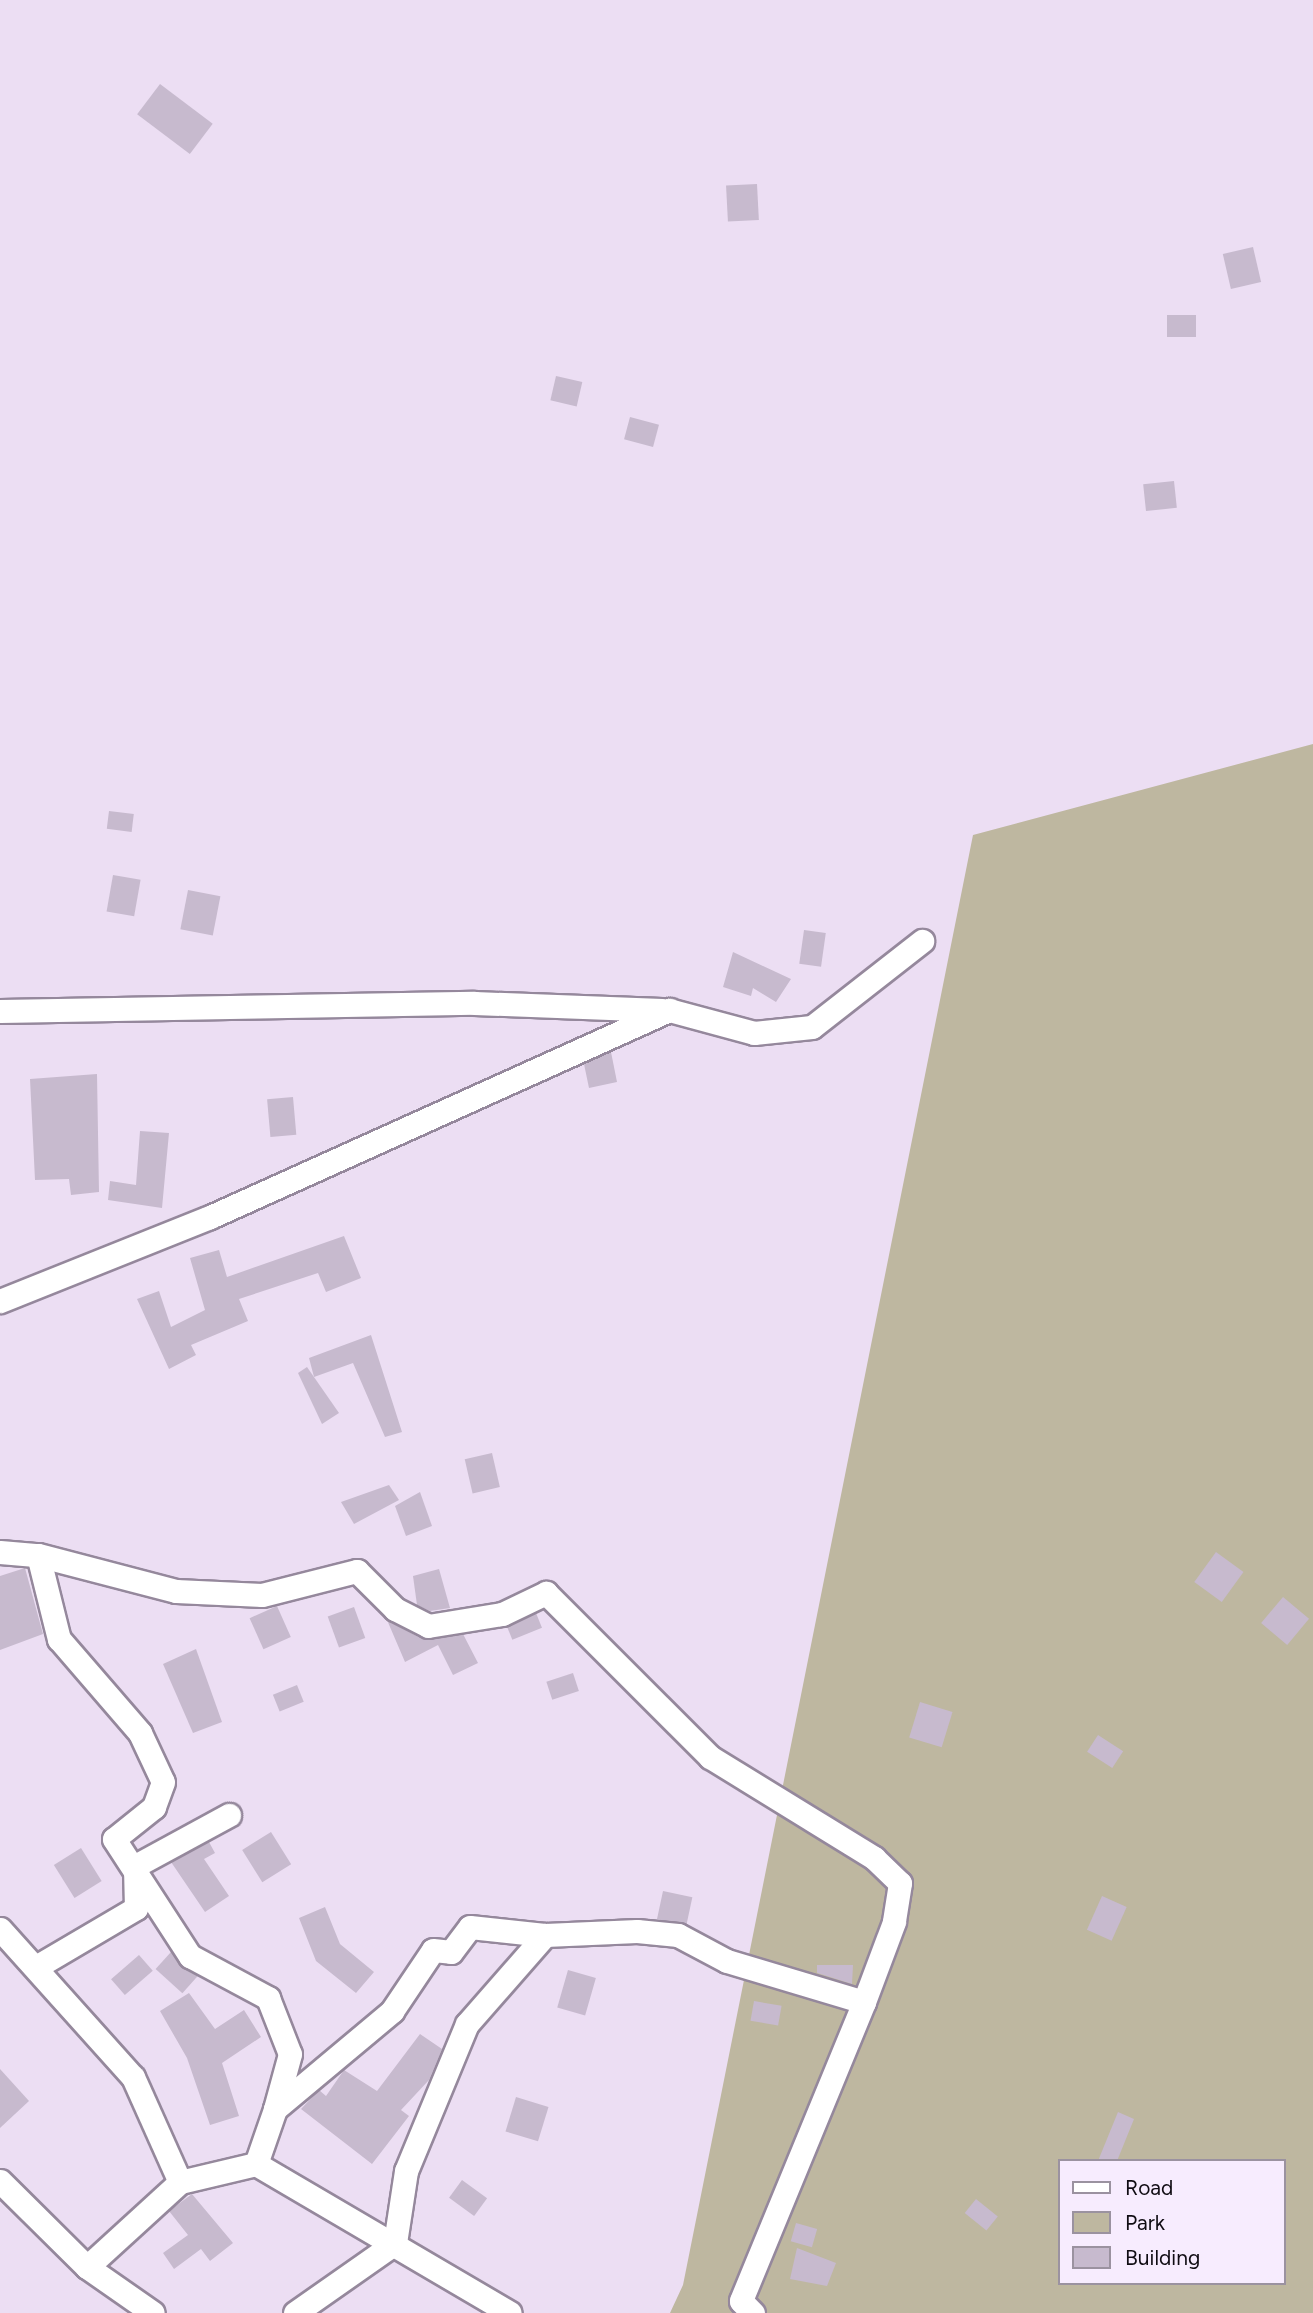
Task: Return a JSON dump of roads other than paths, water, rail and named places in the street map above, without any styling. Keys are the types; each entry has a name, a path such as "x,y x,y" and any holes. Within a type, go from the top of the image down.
{"street":[{"path":"0,1011 474,1003 669,1010 754,1032 812,1027 922,941"},
{"path":"0,1301 210,1217 669,1010"},
{"path":"0,1552 38,1555 176,1591 262,1595 357,1570 394,1609 428,1626 502,1614 546,1593 710,1757 874,1858 900,1884 894,1922 864,2002 741,2301 753,2313"},
{"path":"38,1555 59,1639 140,1733 163,1782 154,1807 114,1839 135,1866 190,1956 268,1998 290,2054 256,2164"},
{"path":"135,1866 229,1815"},
{"path":"36,1967 136,1908 135,1866"},
{"path":"275,2109 392,2011 433,1950 450,1952 470,1927 545,1935 678,1936 727,1961 864,2002"},
{"path":"0,1929 133,2077 180,2182"},
{"path":"295,2313 395,2242 406,2171 467,2024 545,1935"},
{"path":"87,2267 180,2182 256,2164 395,2242 510,2313"},
{"path":"0,2181 87,2267 153,2313"}]}
